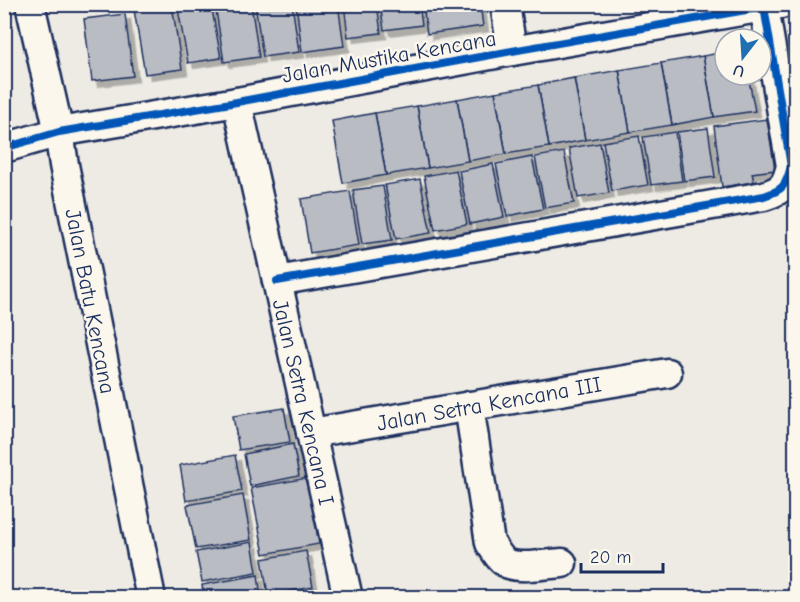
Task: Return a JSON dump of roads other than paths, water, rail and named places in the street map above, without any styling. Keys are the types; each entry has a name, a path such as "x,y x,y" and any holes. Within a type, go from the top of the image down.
{"street":[{"name":"Jalan Batu Kencana","path":"30,4 59,132 63,165 152,597"},
{"path":"505,4 512,51"},
{"name":"Jalan Mustika Kencana","path":"4,147 59,132 773,6"},
{"path":"277,281 764,196 779,191 788,179 791,166 773,6"},
{"name":"Jalan Setra Kencana I","path":"237,102 348,597"},
{"name":"Jalan Setra Kencana III","path":"311,433 667,373"},
{"path":"469,406 490,543 508,564 521,566 562,563"}]}
